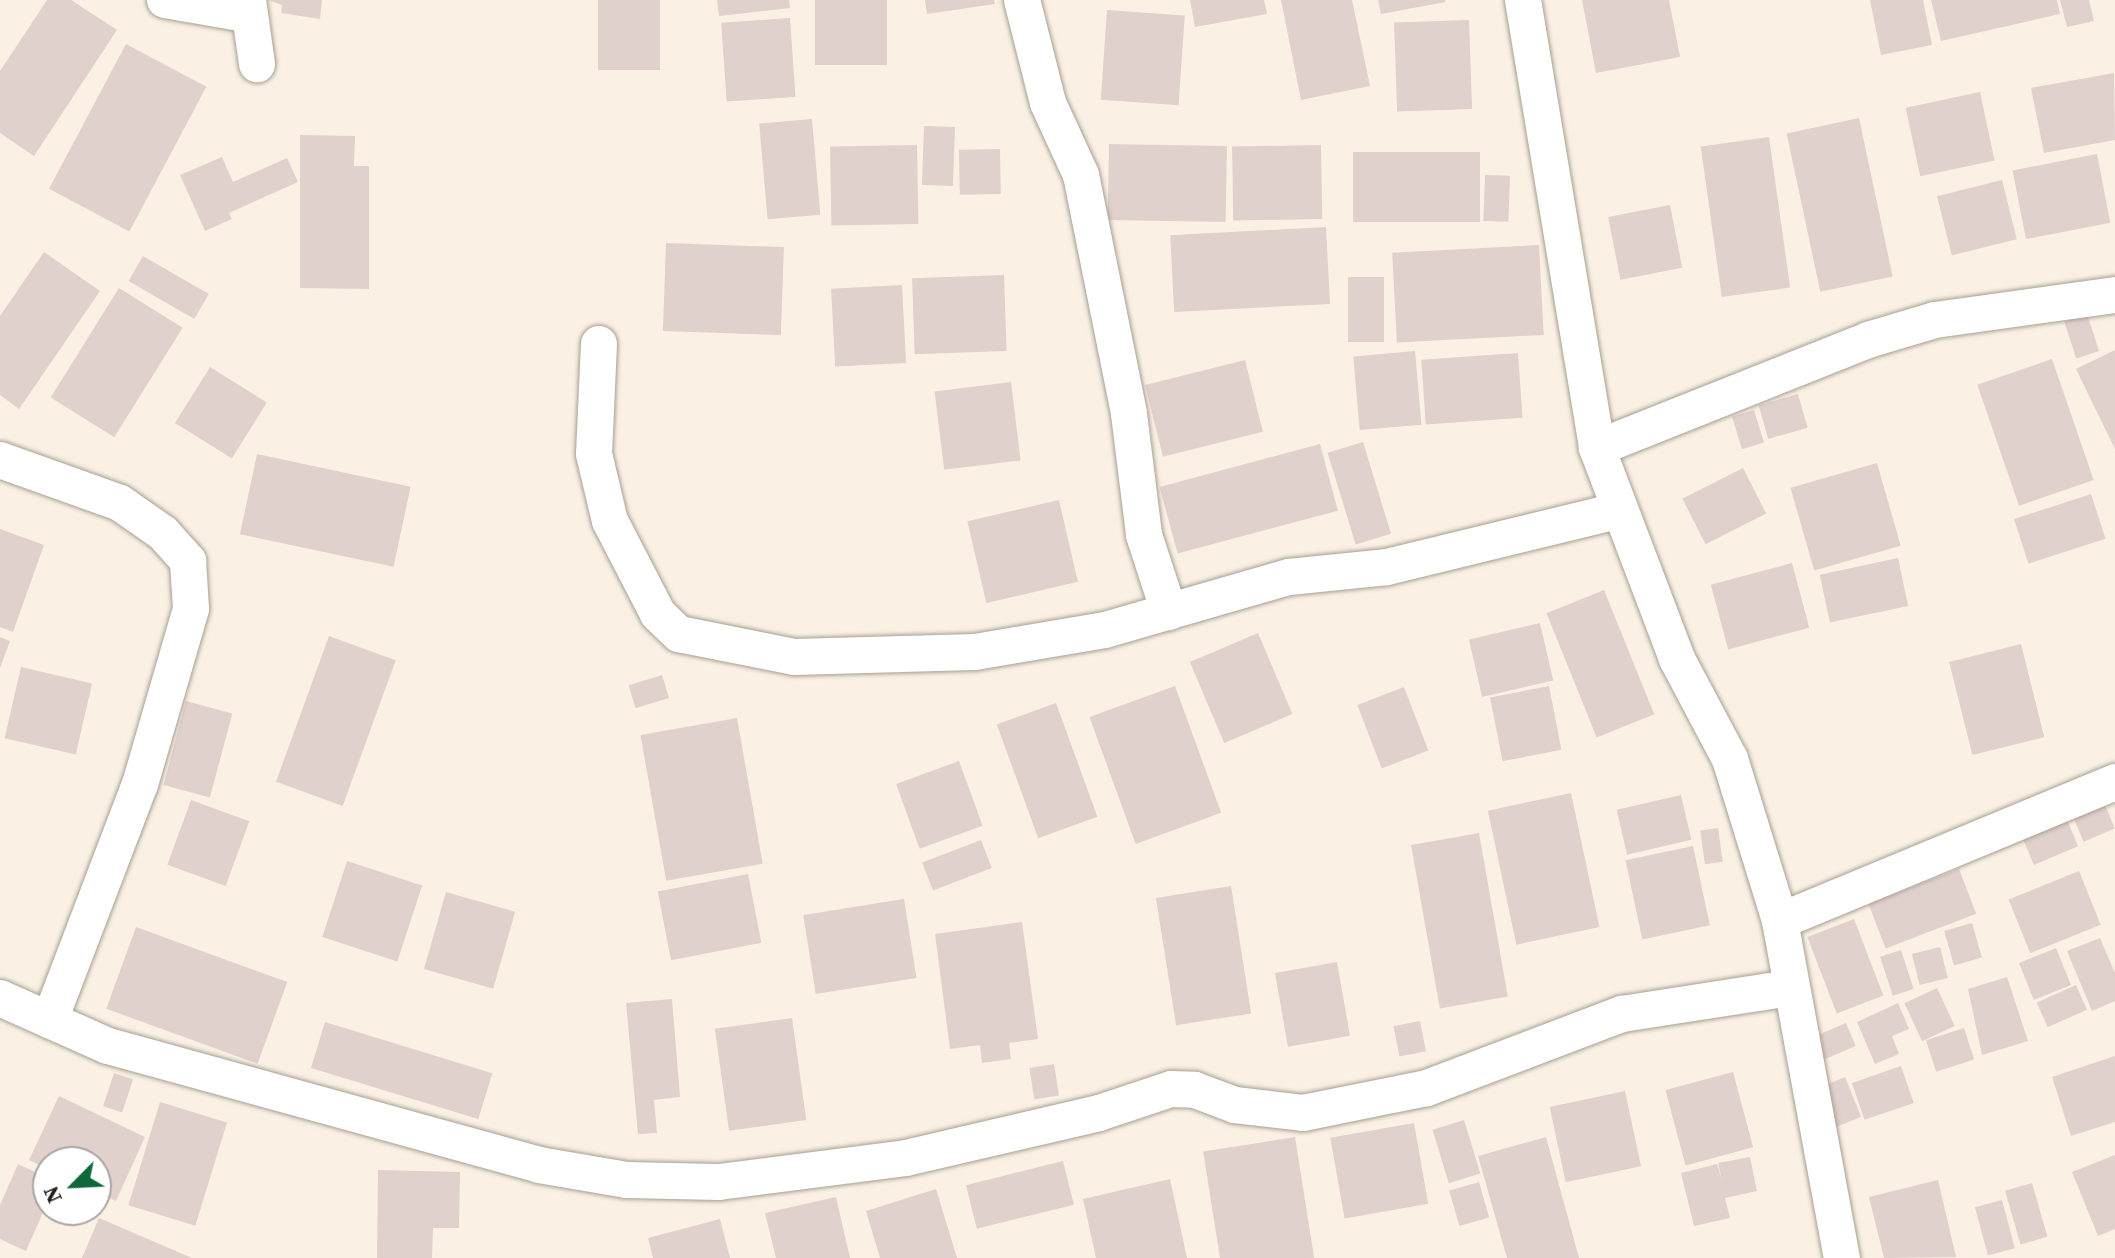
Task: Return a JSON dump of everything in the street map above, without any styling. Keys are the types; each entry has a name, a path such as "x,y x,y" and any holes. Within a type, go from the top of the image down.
{"street":[{"path":"165,0 247,7 257,64"},
{"path":"1022,0 1048,103 1081,175 1129,414 1144,535 1169,612"},
{"path":"1523,0 1597,448 1677,659 1730,759 1780,921 1789,988 1842,1258"},
{"path":"1597,448 1868,340 1935,320 2115,295"},
{"path":"599,344 594,454 610,521 658,614 679,634 794,657 846,659 975,652 1105,630 1289,577 1387,567 1620,510"},
{"path":"0,460 120,503 163,533 188,561 191,609 140,784 50,1020"},
{"path":"1780,921 2115,782"},
{"path":"0,998 108,1046 539,1165 627,1180 719,1182 906,1158 1099,1113 1171,1089 1195,1090 1235,1105 1303,1113 1427,1088 1622,1014 1789,988"}],"building":[{"path":"47,0 71,0 117,30 34,156 0,133 0,71"},
{"path":"268,0 322,0 320,19 281,13 282,5"},
{"path":"598,0 660,0 660,70 598,70"},
{"path":"717,0 789,0 790,8 719,16"},
{"path":"815,0 887,0 887,65 815,65"},
{"path":"925,0 994,0 995,4 927,14"},
{"path":"1190,0 1264,0 1267,14 1195,27"},
{"path":"1281,0 1352,0 1370,86 1301,100"},
{"path":"1378,0 1445,0 1446,2 1381,14"},
{"path":"1582,0 1669,0 1680,57 1596,73"},
{"path":"1870,0 1923,0 1932,45 1881,55"},
{"path":"1931,0 2057,0 2060,14 1941,41"},
{"path":"2060,0 2089,0 2094,21 2067,27"},
{"path":"1107,10 1185,15 1179,105 1101,100"},
{"path":"790,18 796,97 727,102 721,23"},
{"path":"1469,20 1472,109 1397,112 1394,23"},
{"path":"126,44 206,87 129,232 49,189"},
{"path":"2114,73 2115,140 2044,153 2031,88"},
{"path":"1980,92 1995,160 1920,176 1906,108"},
{"path":"1859,118 1893,276 1820,292 1787,133"},
{"path":"812,119 820,215 768,219 759,124"},
{"path":"924,126 955,127 953,186 922,185"},
{"path":"300,135 355,136 354,166 369,166 369,289 300,288"},
{"path":"1769,137 1790,288 1722,297 1701,147"},
{"path":"1109,144 1227,146 1226,222 1108,220"},
{"path":"917,145 918,224 831,226 830,147"},
{"path":"1321,145 1322,219 1233,221 1232,147"},
{"path":"1000,149 1001,194 960,195 959,150"},
{"path":"1353,152 1480,152 1480,222 1353,222"},
{"path":"2097,154 2110,223 2026,239 2013,170"},
{"path":"222,157 233,182 287,158 298,182 229,213 232,219 205,231 180,175"},
{"path":"1485,175 1510,176 1508,222 1483,221"},
{"path":"2002,180 2017,239 1952,255 1937,196"},
{"path":"1670,205 1682,268 1620,280 1608,217"},
{"path":"1326,227 1330,304 1174,312 1170,235"},
{"path":"666,243 784,247 781,335 663,331"},
{"path":"1539,245 1544,335 1397,343 1392,253"},
{"path":"44,252 100,291 19,409 0,395 0,316"},
{"path":"143,256 209,294 194,319 128,281"},
{"path":"1004,275 1007,351 915,354 912,278"},
{"path":"1348,277 1384,277 1384,342 1348,342"},
{"path":"902,285 906,363 835,367 831,289"},
{"path":"119,288 183,328 114,437 51,397"},
{"path":"2087,314 2099,351 2076,359 2064,321"},
{"path":"2115,350 2115,449 2076,369"},
{"path":"1415,351 1421,425 1360,430 1353,356"},
{"path":"1518,353 1523,418 1426,425 1421,360"},
{"path":"2052,359 2094,480 2019,506 1977,385"},
{"path":"1245,360 1263,432 1163,457 1145,385"},
{"path":"210,367 267,403 232,458 175,423"},
{"path":"1011,382 1021,460 944,470 935,391"},
{"path":"1798,394 1808,428 1768,439 1759,405"},
{"path":"1754,410 1764,443 1742,449 1732,417"},
{"path":"1363,442 1391,534 1356,545 1328,453"},
{"path":"1320,444 1338,511 1178,554 1160,487"},
{"path":"257,454 411,487 394,567 240,534"},
{"path":"1877,463 1901,546 1814,570 1790,488"},
{"path":"1743,468 1766,513 1706,544 1682,499"},
{"path":"2091,494 2106,539 2028,564 2014,519"},
{"path":"1059,500 1078,582 986,603 967,521"},
{"path":"0,529 44,545 13,632 0,627"},
{"path":"1898,558 1908,606 1830,623 1820,575"},
{"path":"1792,563 1809,628 1728,649 1711,585"},
{"path":"1604,590 1654,714 1597,737 1547,613"},
{"path":"1540,623 1553,680 1482,697 1469,639"},
{"path":"1258,633 1292,714 1224,743 1190,662"},
{"path":"329,636 396,660 343,806 276,782"},
{"path":"0,637 10,641 0,668"},
{"path":"2021,644 2044,737 1972,755 1949,662"},
{"path":"21,667 92,683 76,755 5,738"},
{"path":"662,675 669,698 636,708 629,685"},
{"path":"1175,686 1221,813 1136,844 1089,717"},
{"path":"1549,686 1561,750 1503,761 1490,697"},
{"path":"1404,687 1428,750 1382,768 1357,705"},
{"path":"186,701 232,713 210,797 163,785"},
{"path":"1056,703 1097,817 1038,838 997,725"},
{"path":"737,718 763,864 666,881 640,735"},
{"path":"959,761 983,826 920,849 896,784"},
{"path":"1571,793 1599,927 1516,945 1488,811"},
{"path":"1681,795 1691,840 1627,855 1617,810"},
{"path":"2102,798 2115,828 2084,842 2071,811"},
{"path":"191,800 249,821 226,886 167,865"},
{"path":"2064,813 2078,846 2034,865 2020,832"},
{"path":"1718,828 1723,862 1705,864 1700,831"},
{"path":"1479,833 1508,996 1440,1008 1411,845"},
{"path":"981,840 992,868 933,891 922,863"},
{"path":"1693,846 1710,925 1642,940 1626,860"},
{"path":"347,861 422,885 397,961 322,937"},
{"path":"1959,869 1976,914 1886,949 1868,904"},
{"path":"2079,871 2101,925 2030,953 2009,899"},
{"path":"748,874 761,943 671,960 658,892"},
{"path":"1231,886 1251,1013 1176,1025 1156,898"},
{"path":"446,892 515,912 493,989 424,969"},
{"path":"904,899 917,978 816,994 803,915"},
{"path":"1854,919 1883,996 1837,1013 1807,937"},
{"path":"1022,922 1038,1039 1009,1043 1011,1059 982,1063 980,1045 950,1049 935,934"},
{"path":"1972,923 1982,958 1954,966 1944,931"},
{"path":"136,927 287,982 258,1064 106,1009"},
{"path":"2100,938 2115,973 2115,1001 2092,1011 2067,951"},
{"path":"1940,947 1948,978 1920,985 1912,954"},
{"path":"2056,948 2071,985 2034,1000 2019,963"},
{"path":"1901,950 1914,989 1893,996 1880,957"},
{"path":"1337,962 1350,1036 1288,1047 1275,973"},
{"path":"2007,977 2028,1041 1982,1055 1968,989"},
{"path":"2076,985 2087,1010 2048,1027 2037,1002"},
{"path":"1937,988 1955,1026 1922,1041 1904,1003"},
{"path":"672,999 680,1097 654,1100 657,1133 638,1134 626,1003"},
{"path":"1898,1003 1909,1029 1892,1036 1899,1054 1875,1064 1857,1022"},
{"path":"792,1018 806,1120 729,1131 715,1029"},
{"path":"1420,1021 1426,1051 1399,1057 1393,1026"},
{"path":"325,1022 492,1073 478,1119 311,1068"},
{"path":"1846,1023 1856,1046 1824,1060 1814,1037"},
{"path":"1964,1028 1974,1059 1936,1072 1926,1040"},
{"path":"2115,1056 2115,1122 2071,1136 2052,1077"},
{"path":"1054,1064 1059,1096 1034,1100 1029,1068"},
{"path":"1901,1066 1914,1103 1865,1120 1852,1083"},
{"path":"1733,1072 1753,1147 1686,1165 1665,1090"},
{"path":"114,1073 133,1079 122,1112 103,1106"},
{"path":"1845,1077 1861,1117 1834,1128 1818,1088"},
{"path":"1625,1091 1641,1166 1566,1182 1550,1107"},
{"path":"59,1096 145,1137 116,1201 112,1199 112,1146 36,1146"},
{"path":"160,1102 227,1122 195,1226 128,1205"},
{"path":"1464,1120 1480,1174 1449,1183 1432,1130"},
{"path":"1414,1123 1428,1204 1345,1219 1330,1138"},
{"path":"1295,1137 1314,1257 1220,1258 1203,1152"},
{"path":"1546,1137 1579,1258 1507,1258 1478,1156"},
{"path":"2115,1155 2115,1229 2098,1236 2072,1172"},
{"path":"1750,1157 1757,1191 1725,1198 1730,1218 1694,1226 1681,1173 1717,1164 1722,1180 1718,1163"},
{"path":"1063,1161 1074,1205 977,1229 966,1185"},
{"path":"18,1164 32,1171 32,1226 37,1226 26,1251 0,1239 0,1205"},
{"path":"378,1170 460,1172 459,1228 433,1228 432,1258 377,1258"},
{"path":"1170,1179 1187,1258 1096,1258 1083,1199"},
{"path":"1938,1180 1956,1257 1884,1258 1869,1197"},
{"path":"1479,1182 1489,1218 1459,1226 1449,1191"},
{"path":"2032,1183 2047,1237 2021,1245 2005,1191"},
{"path":"936,1189 957,1258 880,1258 866,1211"},
{"path":"836,1197 850,1258 776,1258 765,1213"},
{"path":"2002,1200 2015,1248 1988,1256 1975,1207"},
{"path":"720,1219 730,1258 653,1258 648,1238"},
{"path":"112,1224 192,1258 82,1258 96,1226"}]}
